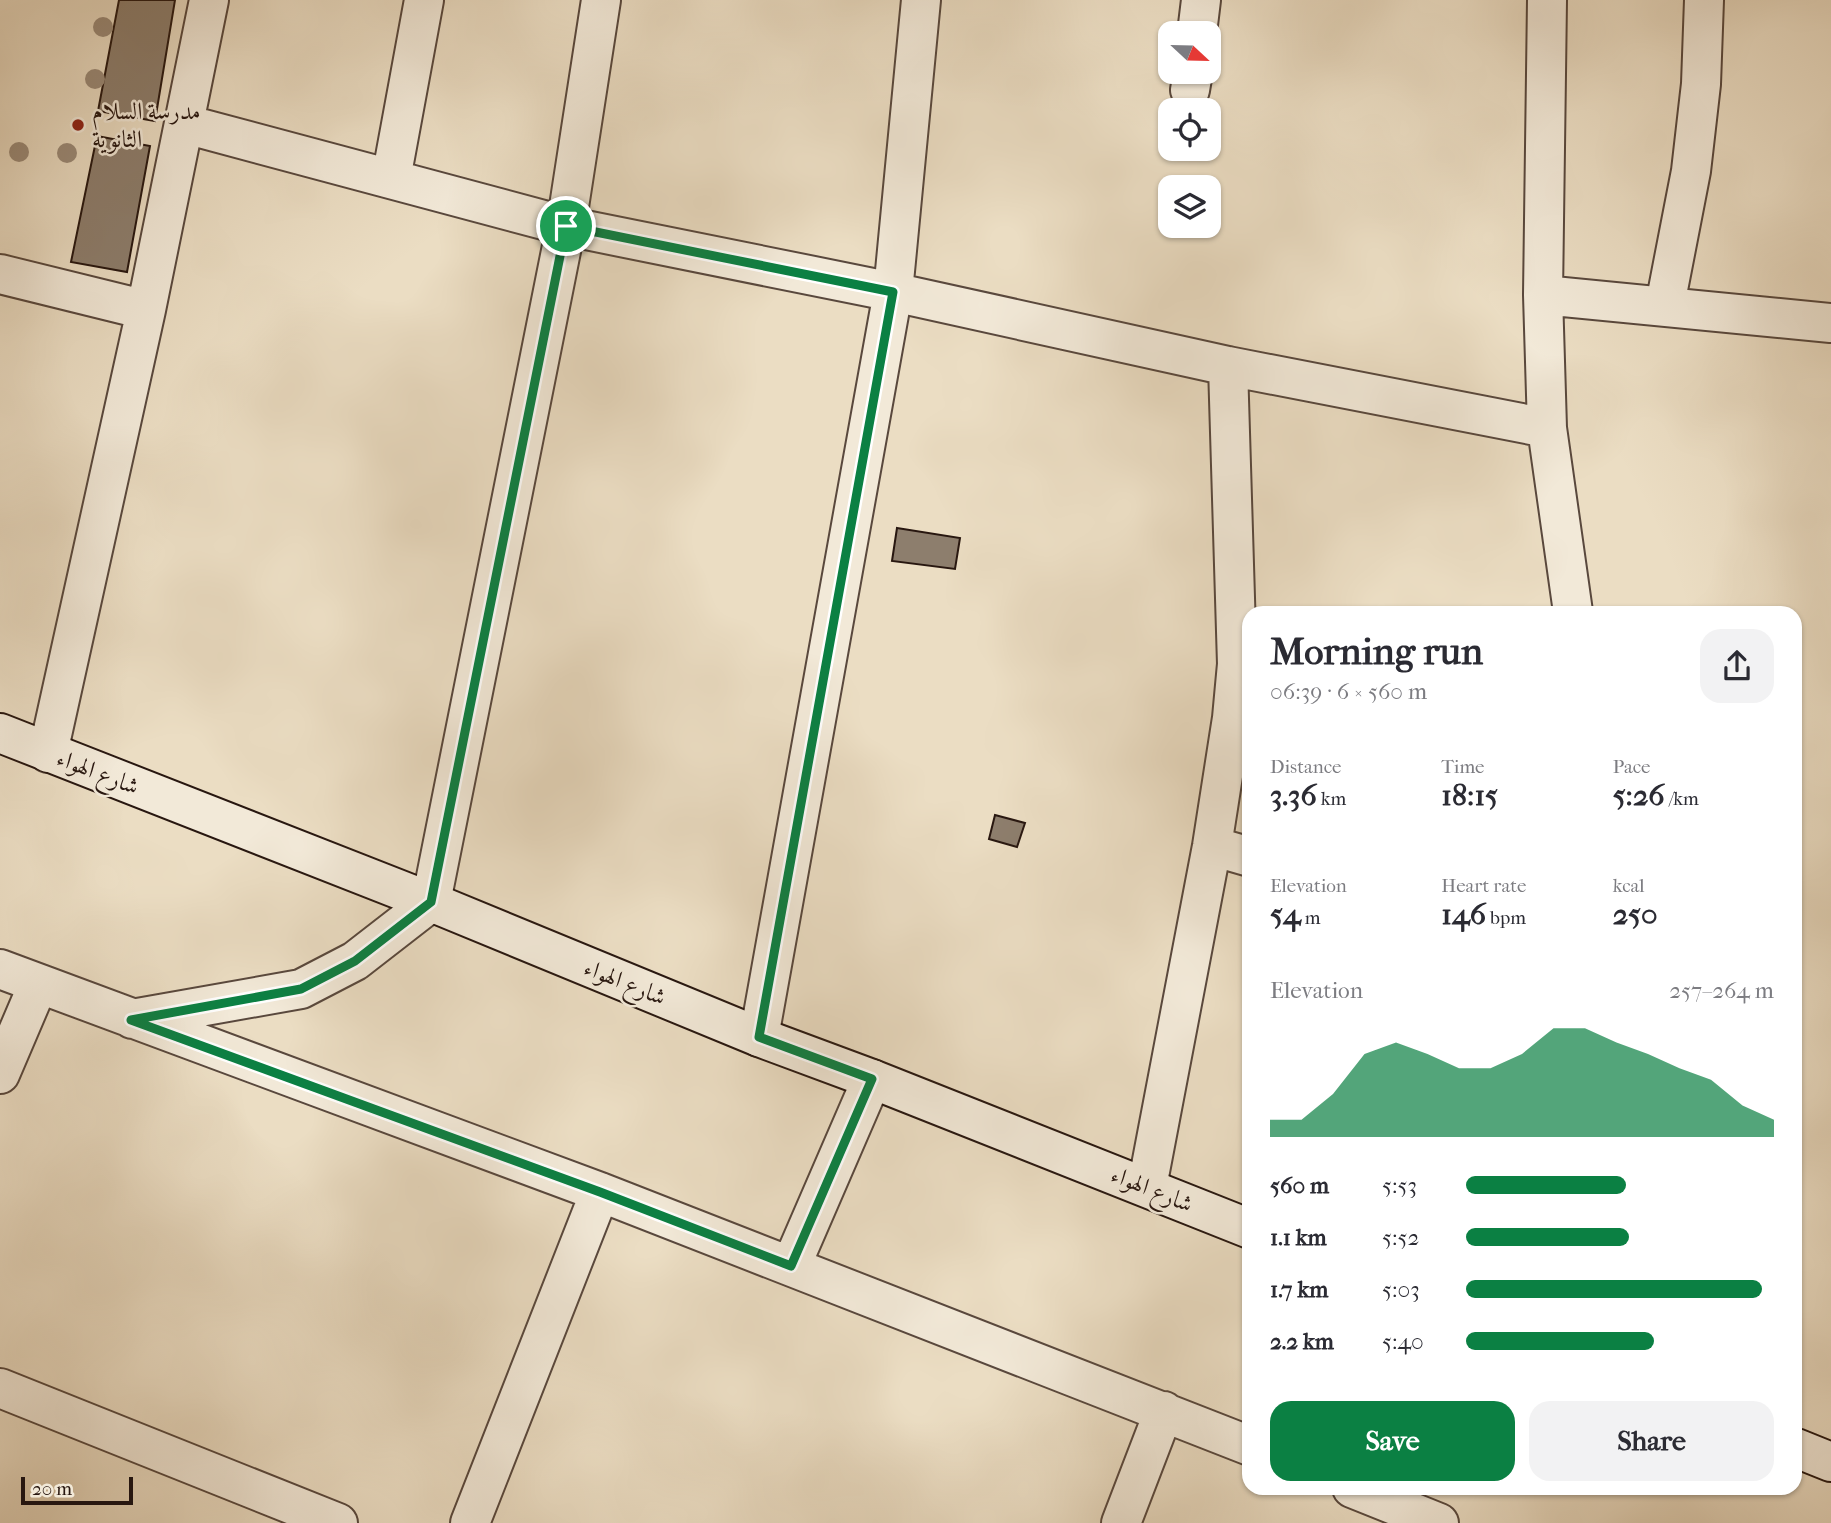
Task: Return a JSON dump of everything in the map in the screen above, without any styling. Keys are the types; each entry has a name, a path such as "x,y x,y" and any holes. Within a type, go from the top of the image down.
{"street":[{"path":"48,752 146,310 209,0"},
{"path":"391,179 424,0"},
{"path":"131,1020 301,989 355,961 431,902 566,226 600,0"},
{"path":"759,1037 893,292 921,0"},
{"path":"1198,21 1201,0"},
{"path":"1547,0 1543,295 1547,428 1572,606"},
{"path":"1665,305 1691,171 1701,84 1704,0"},
{"path":"185,124 566,226 893,292 1228,366 1547,428"},
{"path":"0,274 146,310"},
{"path":"1543,295 1831,323"},
{"path":"1228,366 1242,644"},
{"path":"1147,1187 1212,846 1242,669"},
{"name":"شارع الهواء","path":"0,733 431,902 759,1037 1242,1226"},
{"path":"1212,846 1242,855"},
{"path":"0,969 131,1020 600,1192 1242,1443"},
{"path":"0,1074 37,985"},
{"path":"791,1266 872,1079"},
{"path":"470,1523 600,1192"},
{"path":"0,1388 338,1523"},
{"path":"1121,1523 1164,1411"},
{"path":"1802,1450 1831,1462"},
{"path":"1372,1495 1439,1523"}],"building":[{"path":"119,0 175,0 155,121 98,111"},
{"path":"97,136 150,146 127,272 71,262"},
{"path":"897,528 960,538 955,569 892,561"},
{"path":"995,815 1025,823 1017,847 989,839"}],"place":[{"name":"مدرسة السلام الثانوية","path":"78,125"}],"route":[{"path":"566,226 893,292 759,1037 872,1079 791,1266 600,1192 131,1020 301,989 355,961 431,902 566,226"}]}
